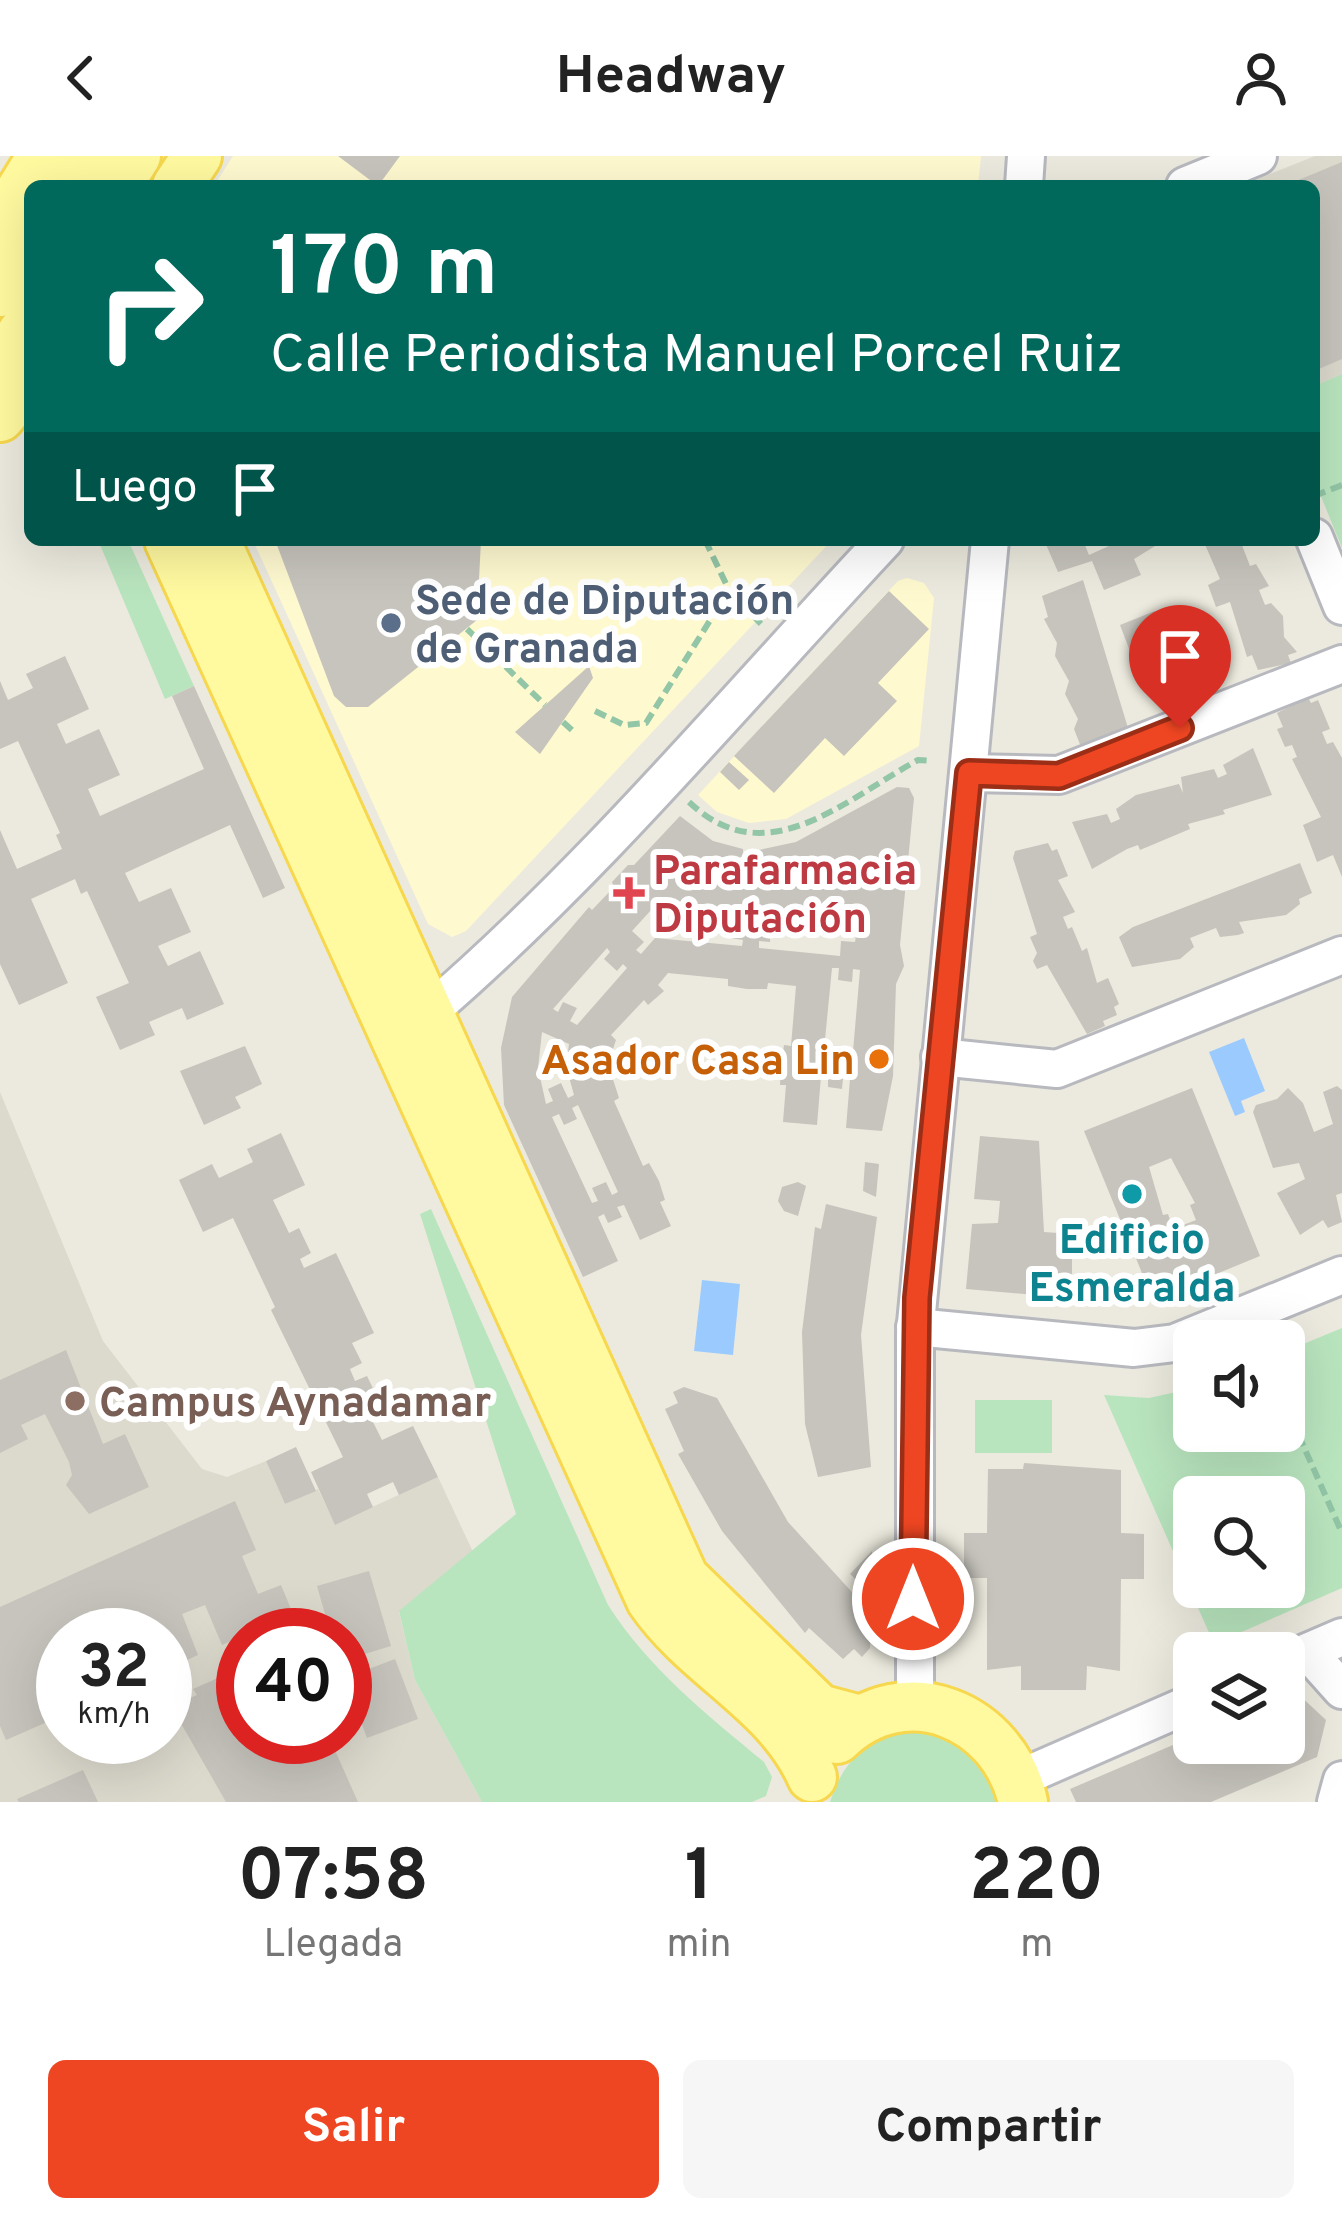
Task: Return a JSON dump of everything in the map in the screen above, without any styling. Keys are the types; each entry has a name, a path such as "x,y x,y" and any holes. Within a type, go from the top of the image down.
{"main road":[{"path":"0,224 24,186"},
{"path":"0,292 24,255"},
{"path":"0,364 24,330"},
{"path":"0,417 24,388"},
{"path":"172,546 684,1578 819,1709 860,1720"},
{"path":"217,546 651,1600 674,1630 796,1742 809,1790"},
{"path":"809,1790 831,1745 860,1720 915,1706 952,1712 975,1724 1007,1756 1021,1791"}],"street":[{"path":"1199,180 1258,156"},
{"path":"410,1022 479,970 879,546"},
{"path":"915,1706 915,1327 988,546"},
{"path":"1318,546 1342,606"},
{"path":"969,773 1059,776 1342,664"},
{"path":"940,1057 1057,1069 1342,955"},
{"path":"915,1327 1134,1348 1175,1343 1342,1275"},
{"path":"1305,1653 1342,1637"},
{"path":"1305,1663 1342,1690"},
{"path":"1021,1791 1173,1713"},
{"path":"1336,1802 1342,1780"}],"path":[{"path":"708,546 729,590 762,626"},
{"path":"595,711 623,725 646,724 729,590"},
{"path":"467,629 545,705"},
{"path":"563,722 574,732"},
{"path":"690,804 709,821 740,835 777,834 918,760 932,761"},
{"path":"1305,1449 1342,1533"}],"shaded area":[{"path":"233,156 981,156 979,180 218,180"},
{"path":"1315,156 1342,156 1342,374 1320,383 1320,180 1255,180"},
{"path":"256,546 826,546 466,931 452,937 428,924"},
{"path":"907,578 924,583 934,598 919,746 786,819 749,823 717,812 698,795 898,581"},
{"name":"Campus Aynadamar","path":"0,1092 103,1341 202,1469 227,1477 266,1461 285,1504 318,1489 335,1524 438,1477 473,1552 399,1612 415,1680 482,1802 0,1802"}],"green space":[{"path":"1342,374 1342,548 1320,494 1320,383"},
{"path":"101,546 131,546 194,686 165,699"},
{"path":"431,1209 608,1605 660,1670 764,1762 772,1777 766,1796 752,1802 482,1802 415,1680 399,1611 516,1514 420,1214"},
{"path":"1342,1328 1342,1588 1305,1604 1305,1476 1173,1476 1173,1551 1104,1395 1149,1398 1173,1393 1173,1452 1305,1452 1305,1343"},
{"path":"975,1400 1052,1400 1052,1453 975,1453"},
{"path":"1198,1608 1296,1608 1241,1632 1209,1632"},
{"path":"903,1730 937,1735 964,1748 985,1770 998,1802 830,1802 856,1756"}],"water":[{"path":"1244,1038 1265,1091 1241,1101 1245,1112 1235,1116 1209,1052"},
{"path":"702,1280 740,1284 733,1355 694,1351"}],"building":[{"path":"338,156 400,156 382,180 370,180"},
{"path":"1342,162 1342,359 1320,368 1320,180 1298,180"},
{"name":"Sede de Diputación de Granada","path":"277,546 481,546 477,620 368,707 346,707 334,696"},
{"path":"1047,546 1085,546 1089,555 1109,546 1155,546 1134,559 1141,575 1104,590 1092,561 1058,572"},
{"path":"1206,546 1242,546 1250,566 1256,564 1269,586 1259,590 1265,605 1271,603 1283,616 1284,637 1297,652 1288,655 1291,663 1258,670 1252,655 1247,657 1230,602 1216,607 1208,585 1220,579"},
{"path":"1083,580 1128,728 1081,747 1074,729 1078,719 1065,694 1069,681 1055,656 1057,643 1044,619 1048,617 1042,596"},
{"path":"889,591 929,629 878,683 897,701 844,756 825,738 774,793 734,756"},
{"path":"1155,611 1159,623 1196,611 1211,647 1179,671 1173,657 1136,667 1120,625"},
{"path":"65,656 89,709 57,724 66,744 99,729 120,775 88,789 100,816 204,769 172,696 194,686 285,888 263,898 230,825 125,873 139,902 171,888 191,932 158,946 168,966 200,951 224,1004 187,1020 182,1008 149,1022 155,1035 120,1050 96,997 129,983 87,891 81,894 75,879 31,899 68,983 19,1005 0,964 0,830 17,869 62,849 56,835 60,833 18,741 0,749 0,681 8,700 33,688 26,674"},
{"path":"589,666 593,678 540,754 515,732"},
{"path":"1308,697 1311,703 1318,700 1330,729 1322,732 1342,758 1342,877 1333,855 1317,862 1303,825 1321,817 1292,759 1297,757 1292,745 1285,747 1277,729 1283,727 1277,713"},
{"path":"1253,748 1272,795 1188,824 1190,829 1140,850 1138,845 1127,849 1092,869 1072,822 1107,814 1111,823 1120,819 1116,809 1136,795 1179,784 1183,793 1181,777 1214,769 1218,778 1227,774 1223,765"},
{"path":"729,762 749,780 739,790 720,772"},
{"path":"897,787 909,788 914,798 900,945 904,966 896,984 893,1076 882,1131 846,1128 850,1079 843,1078 842,1089 828,1087 828,1077 821,1076 817,1125 783,1122 786,1085 780,1085 781,1065 784,1045 791,1046 796,986 768,983 767,989 747,989 728,986 728,979 668,973 658,985 664,991 648,1005 644,1000 611,1035 616,1040 608,1064 619,1098 614,1101 643,1166 649,1163 659,1181 665,1200 660,1202 671,1226 640,1240 624,1205 617,1207 622,1217 608,1223 604,1214 598,1217 618,1261 583,1277 504,1105 501,1048 512,997 589,907 592,910 614,887 612,882 680,816 713,841 743,849 744,877 757,877 759,850 796,842","holes":["652,909 745,918 745,925 732,924 731,938 743,940 742,946 655,938 641,954 636,950 644,942 632,931","760,920 857,929 855,942 841,941 840,956 759,948 759,941 770,942 771,927 760,926","607,948 610,952 604,959 617,971 623,964 627,968 577,1025 570,1021 577,1008 563,1002 558,1012 553,1009","832,968 839,968 838,980 852,982 853,969 860,970 852,1063 845,1062 846,1050 831,1049 830,1060 823,1060","542,1032 569,1044 566,1066 574,1095 568,1098 561,1083 548,1089 553,1101 546,1104 538,1068","578,1105 618,1192 612,1195 606,1182 592,1188 598,1201 592,1203 552,1117 559,1114 564,1125 577,1119 572,1108"]},
{"path":"1048,843 1052,851 1057,849 1068,876 1058,880 1075,912 1063,917 1068,929 1072,927 1082,951 1087,948 1097,983 1108,978 1119,1004 1114,1007 1117,1015 1087,1034 1047,965 1037,969 1033,961 1037,953 1030,937 1037,934 1013,858 1015,851"},
{"path":"1300,863 1312,893 1299,899 1300,904 1286,915 1239,922 1244,933 1238,935 1220,937 1216,928 1190,938 1194,947 1180,959 1132,967 1119,937 1133,927"},
{"path":"245,1046 262,1084 235,1097 241,1108 204,1125 180,1071"},
{"path":"1337,1086 1342,1090 1342,1193 1336,1195 1342,1222 1328,1228 1323,1220 1300,1235 1277,1193 1305,1179 1299,1163 1273,1168 1253,1112 1256,1105 1277,1099 1288,1088 1303,1103 1314,1132 1333,1124 1323,1092"},
{"name":"Edificio Esmeralda","path":"1192,1088 1260,1256 1153,1300 1084,1131","holes":["1171,1158 1195,1203 1190,1205 1196,1220 1173,1229 1168,1214 1163,1215 1149,1167"]},
{"path":"281,1133 305,1185 273,1200 289,1233 299,1228 311,1253 300,1259 304,1268 336,1253 374,1333 352,1343 362,1363 350,1369 355,1381 367,1376 386,1415 373,1422 382,1440 413,1426 438,1477 399,1495 393,1482 367,1494 373,1507 335,1525 311,1472 343,1457 271,1310 275,1307 233,1218 203,1232 179,1180 212,1164 219,1178 253,1162 247,1149"},
{"path":"980,1136 1039,1141 1044,1232 1072,1234 1072,1278 1084,1279 1082,1299 966,1289 972,1224 998,1223 1000,1201 974,1199"},
{"path":"865,1162 879,1164 876,1197 863,1191"},
{"path":"798,1182 806,1186 798,1216 784,1211 778,1201 782,1187"},
{"path":"826,1204 877,1217 861,1335 871,1467 818,1477 805,1424 802,1332 815,1227 821,1229"},
{"path":"66,1350 103,1444 125,1434 149,1487 89,1514 66,1485 72,1475 69,1462 45,1414 21,1425 28,1439 0,1453 0,1380"},
{"path":"684,1387 717,1398 788,1522 871,1613 870,1648 862,1657 854,1649 843,1659 809,1628 805,1633 722,1531 678,1454 684,1451 665,1409 678,1403 673,1392"},
{"path":"296,1447 316,1491 285,1504 266,1461"},
{"path":"1024,1463 1121,1470 1121,1533 1144,1534 1144,1579 1121,1579 1120,1671 1087,1666 1086,1690 1021,1690 1021,1666 987,1670 987,1578 964,1578 964,1533 987,1533 988,1469 1023,1469"},
{"path":"235,1501 256,1550 242,1556 258,1594 281,1585 291,1608 216,1608 216,1631 205,1605 192,1610 36,1608 36,1727 6,1740 0,1726 0,1607"},
{"path":"872,1551 871,1594 850,1574"},
{"path":"369,1571 391,1646 372,1652 372,1608 323,1608 317,1586"},
{"path":"395,1659 418,1719 372,1736 372,1668"},
{"path":"216,1679 216,1764 341,1764 358,1802 226,1802 192,1743 192,1697 197,1695 193,1689"},
{"path":"1305,1700 1326,1720 1317,1757 1305,1762"},
{"path":"1173,1745 1173,1764 1301,1764 1211,1802 1076,1802 1070,1789"},
{"path":"83,1770 98,1802 17,1799"}],"place":[{"name":"Sede de Diputación de Granada","path":"391,623"},
{"name":"Parafarmacia Diputación","path":"629,893"},
{"name":"Asador Casa Lin","path":"879,1059"},
{"name":"Edificio Esmeralda","path":"1132,1194"},
{"name":"Campus Aynadamar","path":"75,1401"}],"route":[{"path":"913,1599 917,1298 969,773 1059,776 1180,728"}]}
